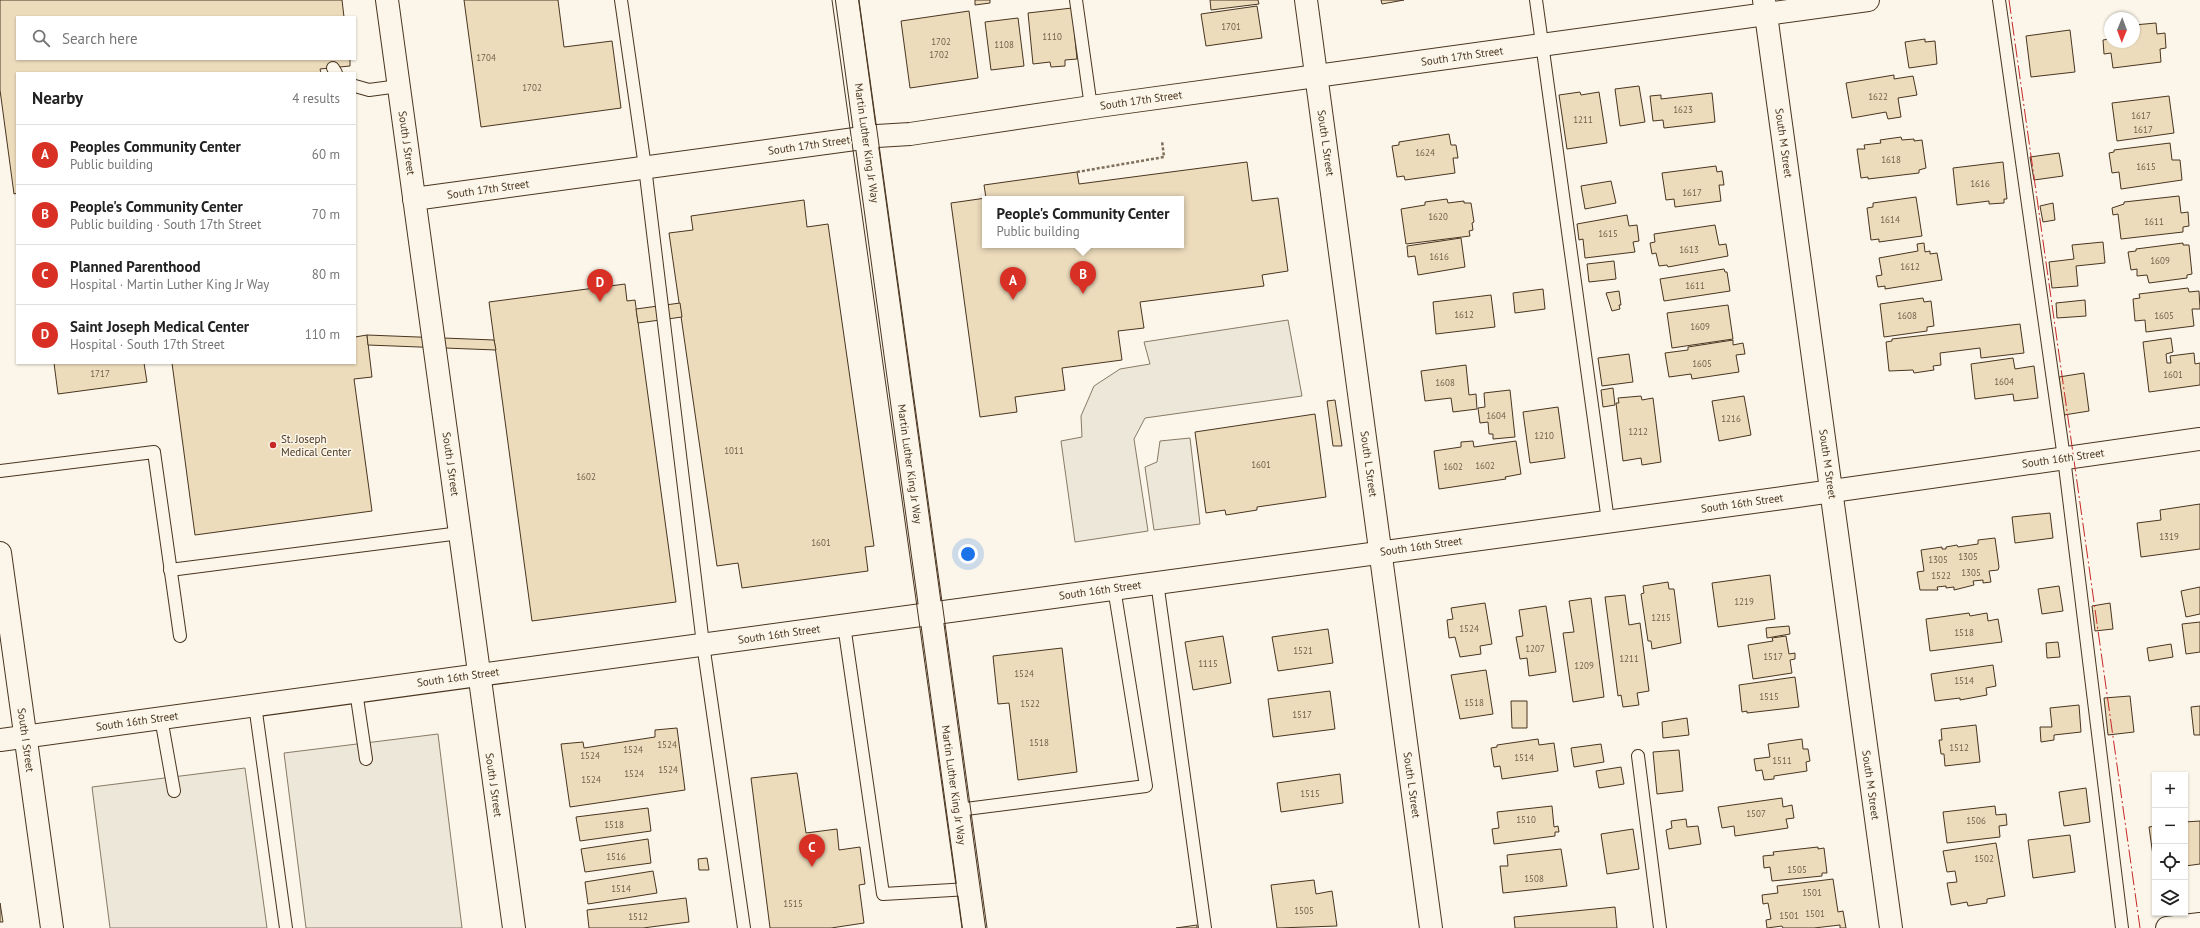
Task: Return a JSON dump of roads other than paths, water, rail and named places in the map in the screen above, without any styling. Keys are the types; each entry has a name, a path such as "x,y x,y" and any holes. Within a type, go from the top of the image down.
{"street":[{"name":"South J Street","path":"387,0 514,928"},
{"name":"Martin Luther King Jr Way","path":"847,0 974,928"},
{"name":"South L Street","path":"1306,0 1431,928"},
{"name":"South 17th Street","path":"414,199 866,138 910,134 1091,107 1542,45 1765,7 1868,0"},
{"name":"South M Street","path":"1765,7 1891,928"},
{"name":"South 16th Street","path":"0,740 1832,491 2200,439"},
{"name":"South I Street","path":"0,553 52,928"},
{"path":"2167,928 2200,924"}],"lane":[{"path":"621,0 645,167 702,644 744,928"},
{"path":"1076,0 1091,107"},
{"path":"1536,0 1608,521"},
{"path":"1999,0 2064,458 2122,928"},
{"path":"356,86 369,90 399,86"},
{"path":"0,471 154,452 180,636"},
{"path":"170,570 460,533"},
{"path":"1157,582 1205,928"},
{"path":"958,810 1146,786 1114,588"},
{"path":"844,625 883,894 969,890"},
{"path":"356,691 366,758"},
{"path":"255,705 286,928"},
{"path":"161,718 174,791"},
{"path":"1638,756 1660,928"}],"tram line":[{"path":"832,0 962,928"},
{"path":"859,0 987,928"}],"place":[{"name":"People's Community Center","path":"1083,294"},
{"name":"Peoples Community Center","path":"1013,300"},
{"name":"Saint Joseph Medical Center","path":"600,302"},
{"name":"St. Joseph Medical Center","path":"273,445"},
{"name":"Planned Parenthood","path":"812,867"}]}
